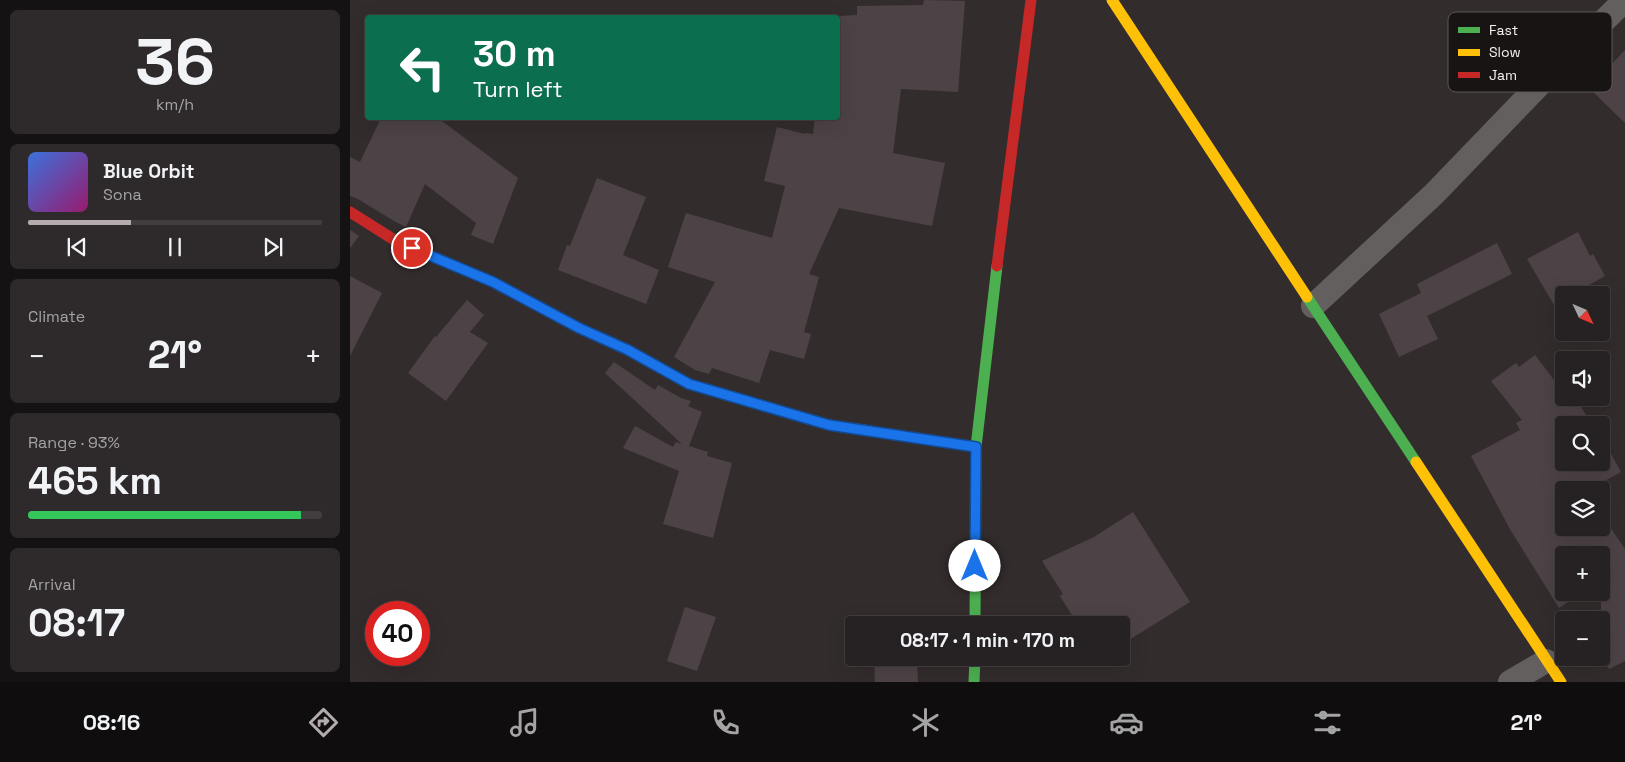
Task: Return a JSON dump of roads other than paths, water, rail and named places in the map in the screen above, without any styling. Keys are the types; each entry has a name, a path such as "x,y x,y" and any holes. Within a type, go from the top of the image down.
{"street":[{"path":"975,616 976,447 1002,222 1031,0"},
{"path":"1112,0 1561,682"},
{"path":"1612,12 1624,0"},
{"path":"1313,306 1434,194 1532,92"},
{"path":"350,212 396,241 493,282 579,328 628,350 689,384 829,425 976,447"},
{"path":"1510,682 1546,661"},
{"path":"974,666 974,682"}]}
